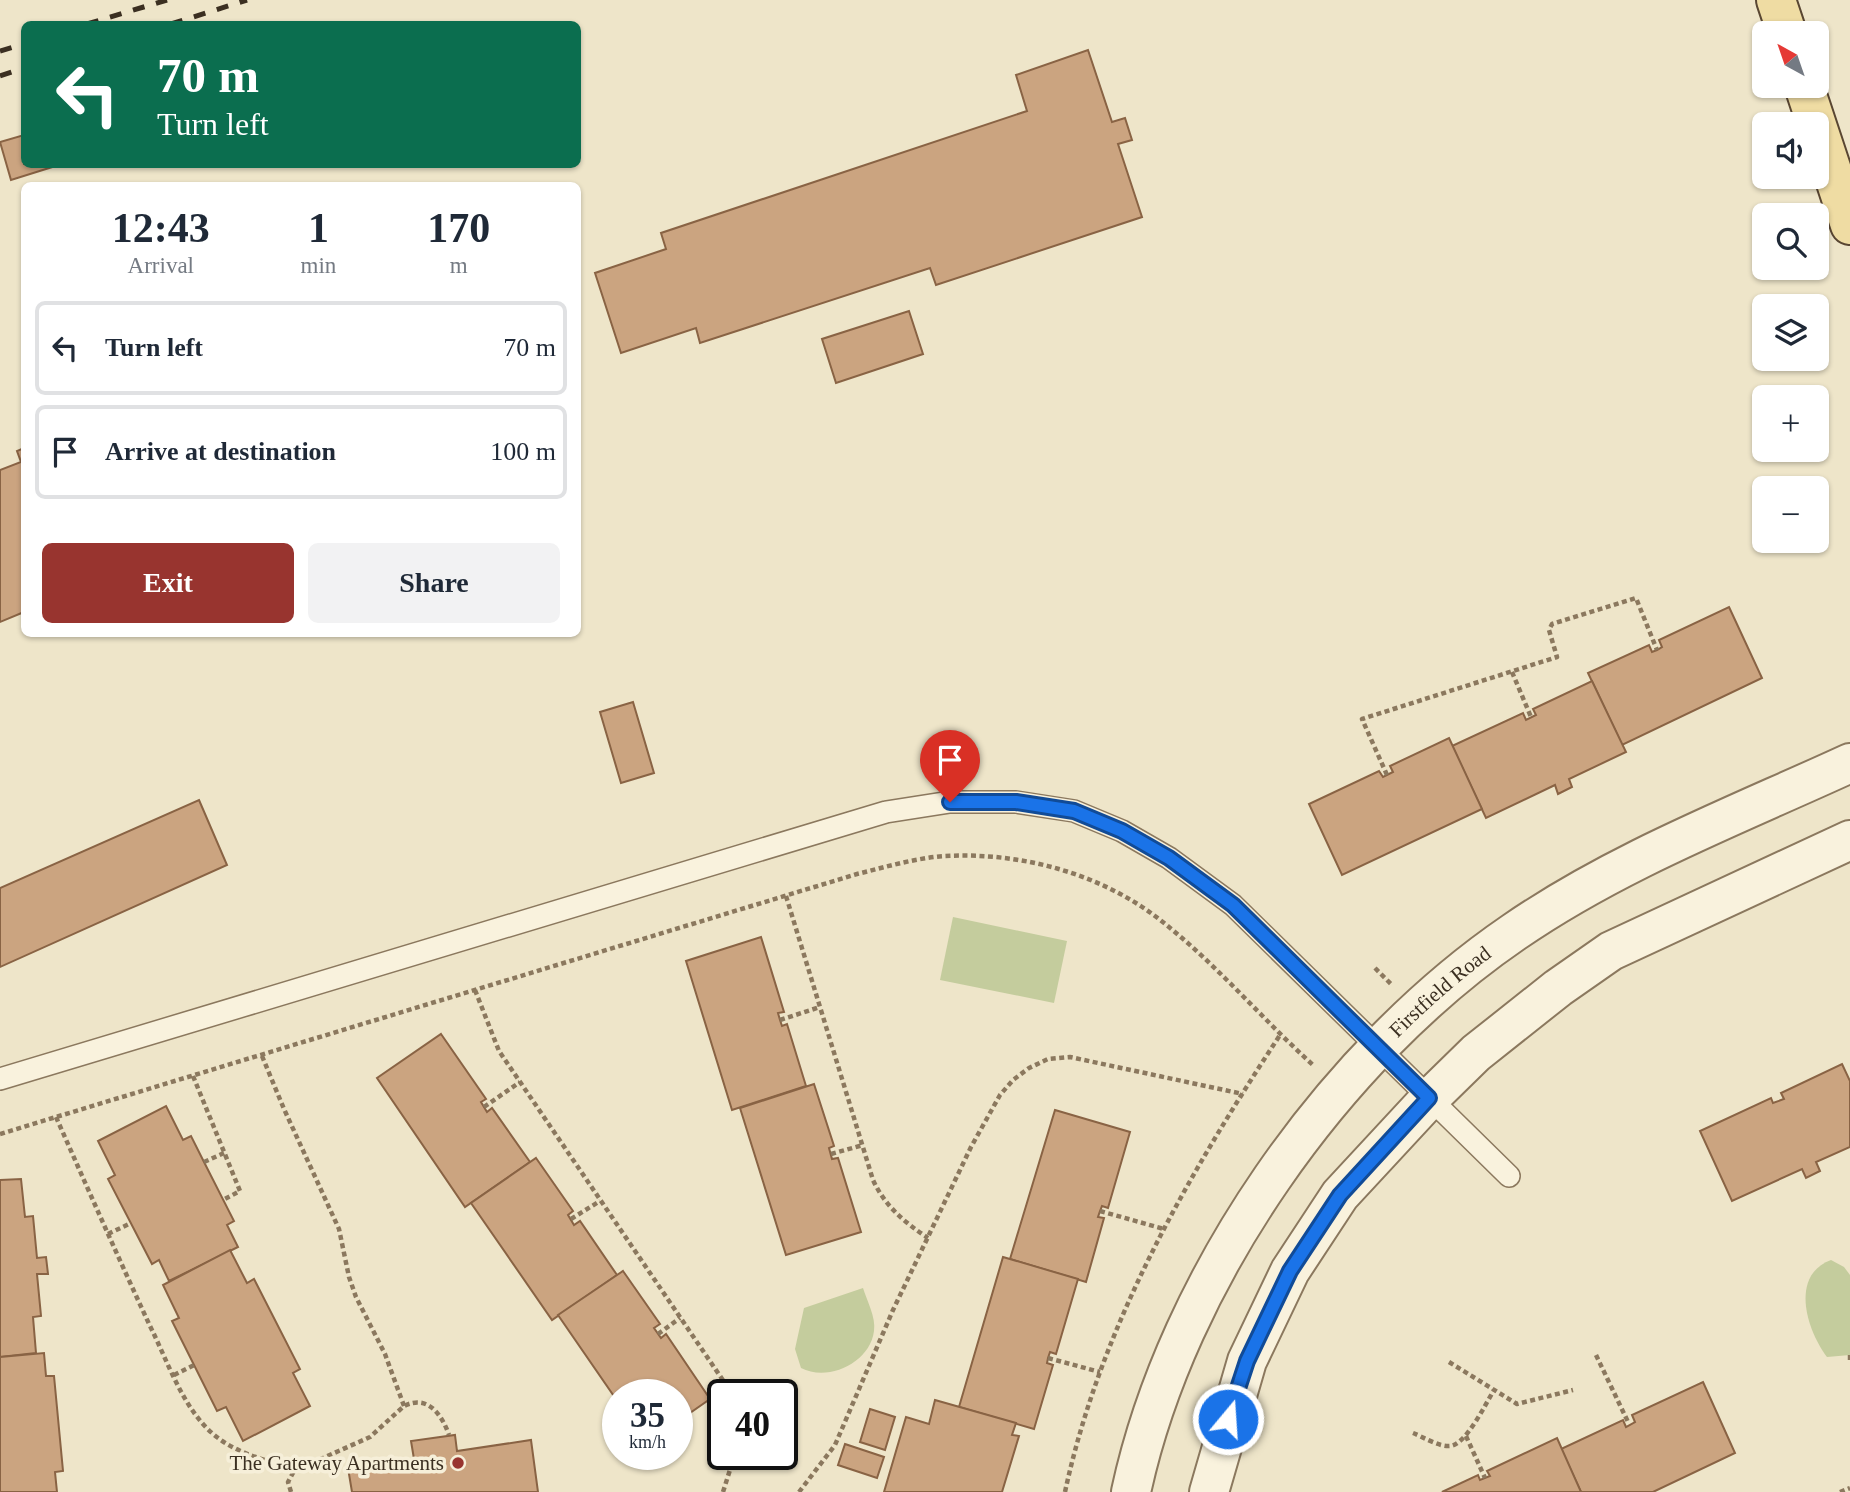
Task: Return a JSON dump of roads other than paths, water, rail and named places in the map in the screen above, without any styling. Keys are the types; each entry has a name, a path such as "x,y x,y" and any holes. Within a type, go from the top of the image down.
{"main road":[{"path":"1776,0 1783,21"},
{"path":"1808,98 1850,225"}],"street":[{"name":"Firstfield Road","path":"1131,1492 1164,1385 1202,1295 1246,1216 1301,1138 1377,1047 1426,1001 1503,941 1569,898 1637,861 1850,763"},
{"path":"1209,1492 1247,1361 1290,1271 1340,1195 1429,1098 1476,1054 1611,951 1850,840"}],"lane":[{"path":"0,1079 886,812 950,802 1016,802 1074,811 1122,831 1169,858 1233,905 1509,1176"}],"railway":[{"path":"97,21 167,0"},
{"path":"180,21 247,0"},
{"path":"0,51 21,45"},
{"path":"0,76 21,69"}],"place":[{"name":"The Gateway Apartments","path":"458,1463"}]}
